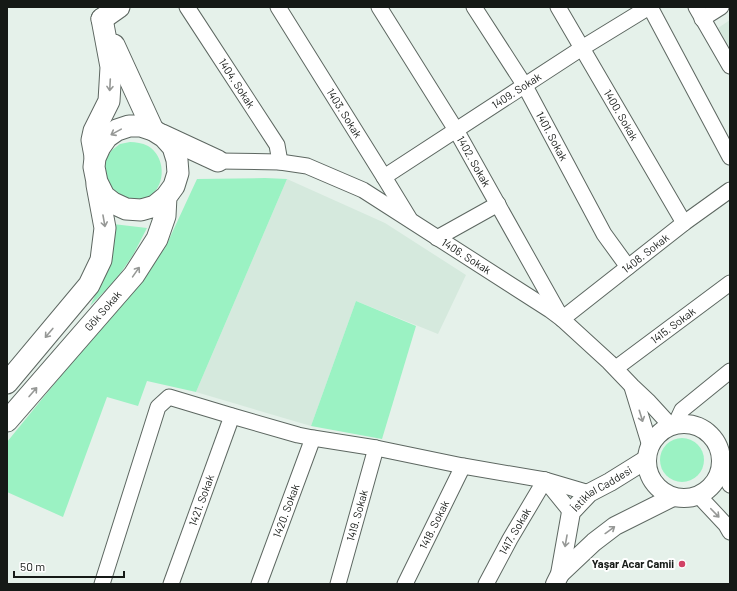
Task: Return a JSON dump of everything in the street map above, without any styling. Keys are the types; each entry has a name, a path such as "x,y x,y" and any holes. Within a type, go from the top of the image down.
{"main road":[{"path":"7,383 89,285 102,260 105,228 94,167 95,158 92,140 94,131 109,101 111,67 99,13 119,7"},
{"name":"Gök Sokak","path":"11,409 134,275 157,239 165,216 170,192 178,173 177,160 173,147 158,132 99,13"},
{"path":"95,158 107,137 118,130 129,126 141,126 158,132 218,161"},
{"path":"97,182 104,196 113,203 126,209 141,210 155,206 185,176 200,164 218,161"}],"street":[{"name":"1404. Sokak","path":"187,7 277,145 280,162"},
{"name":"1403. Sokak","path":"278,7 410,220"},
{"name":"1402. Sokak","path":"379,7 456,130 562,319"},
{"name":"1401. Sokak","path":"474,7 525,86 604,234 628,267"},
{"name":"1400. Sokak","path":"558,7 684,223"},
{"path":"649,7 730,157"},
{"name":"1409. Sokak","path":"384,176 582,48 649,7"},
{"path":"721,7 699,13 730,66"},
{"path":"218,161 280,162"},
{"name":"1406. Sokak","path":"280,162 307,166 363,190 550,310 616,368 632,386 673,425"},
{"name":"1408. Sokak","path":"562,319 684,223 730,190"},
{"path":"437,238 498,204"},
{"name":"1415. Sokak","path":"616,368 730,283"},
{"path":"673,425 682,410 730,371"},
{"name":"1406. Sokak","path":"632,386 648,452"},
{"path":"102,584 158,407 169,397 312,438 376,448 463,466 545,480 589,493"},
{"name":"1421. Sokak","path":"171,584 232,416"},
{"path":"724,458 719,474 714,483 707,490 698,495 686,498 673,497 662,491 653,482 648,471 648,452 656,436 664,429 673,425 686,423 722,437 718,445 724,458 730,485"},
{"name":"1420. Sokak","path":"259,584 312,438"},
{"name":"1419. Sokak","path":"338,584 376,448"},
{"name":"İstiklal Caddesi","path":"558,579 571,512 589,493 610,482 648,452"},
{"name":"1418. Sokak","path":"406,584 463,466"},
{"path":"545,480 571,512"},
{"name":"1417. Sokak","path":"486,584 510,539 545,480"},
{"path":"698,495 726,524 730,532"},
{"name":"İstiklal Caddesi","path":"558,579 594,542 615,526 673,497"}],"shaded area":[{"path":"730,20 730,48 718,28"},
{"path":"287,179 385,223 466,275 438,334 356,301 311,426 196,392"}],"green space":[{"path":"130,142 144,144 154,151 161,163 162,170 159,185 150,196 129,202 112,194 103,167 106,158 112,150 120,144"},
{"path":"197,179 287,179 196,392 147,381 138,406 107,397 63,517 7,492 7,442 165,248"},
{"path":"113,224 147,228 133,255 115,281 90,306 108,269"},
{"path":"356,301 416,326 382,439 311,426"},
{"path":"682,438 694,442 700,448 704,460 700,472 694,478 682,482 670,478 664,472 660,460 664,448 670,442"}],"place":[{"name":"Yaşar Acar Camii","path":"682,564"}]}
